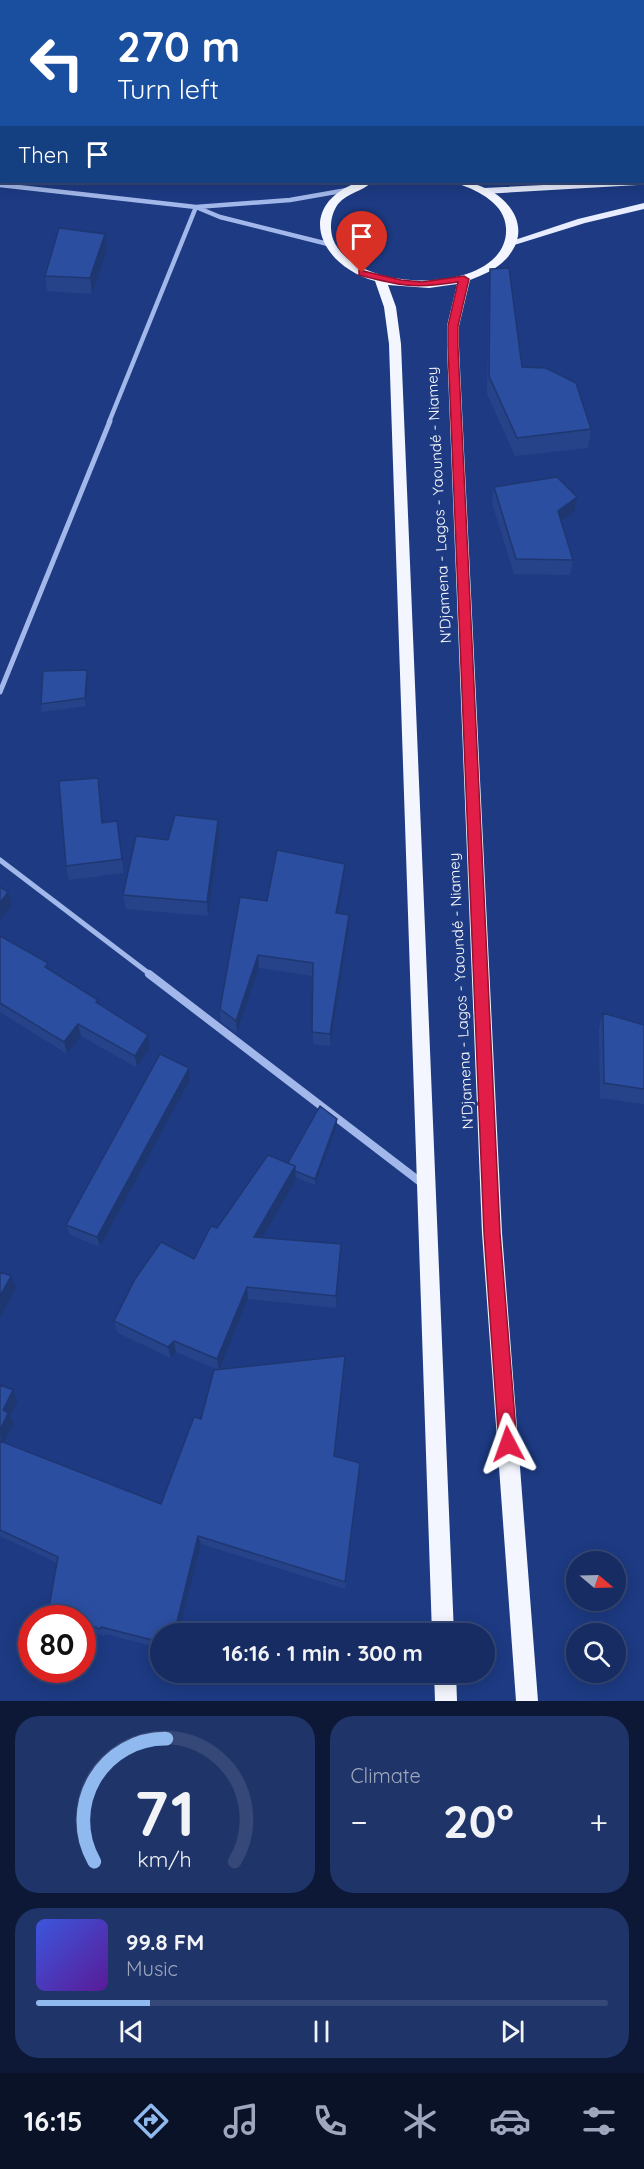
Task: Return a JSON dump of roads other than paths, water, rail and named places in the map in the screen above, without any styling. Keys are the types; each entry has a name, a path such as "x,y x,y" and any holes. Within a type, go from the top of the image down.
{"highway":[{"path":"364,183 347,190 329,210 324,221 324,233 328,244 347,264 380,279 422,285 464,279 494,264 505,254 511,243 512,221 497,200 468,183"},
{"path":"380,279 390,307 395,344 443,1623"},
{"name":"N'Djamena - Lagos - Yaoundé - Niamey","path":"464,279 453,326 453,347 492,1233 527,1701"},
{"path":"445,1683 446,1701"}],"main road":[{"path":"484,191 624,183"},
{"path":"511,243 582,221 644,206"}],"street":[{"path":"0,185 196,207 290,200 347,190"},
{"path":"196,207 220,217 328,244"},
{"path":"0,692 196,207"},
{"path":"0,860 426,1186"}]}
